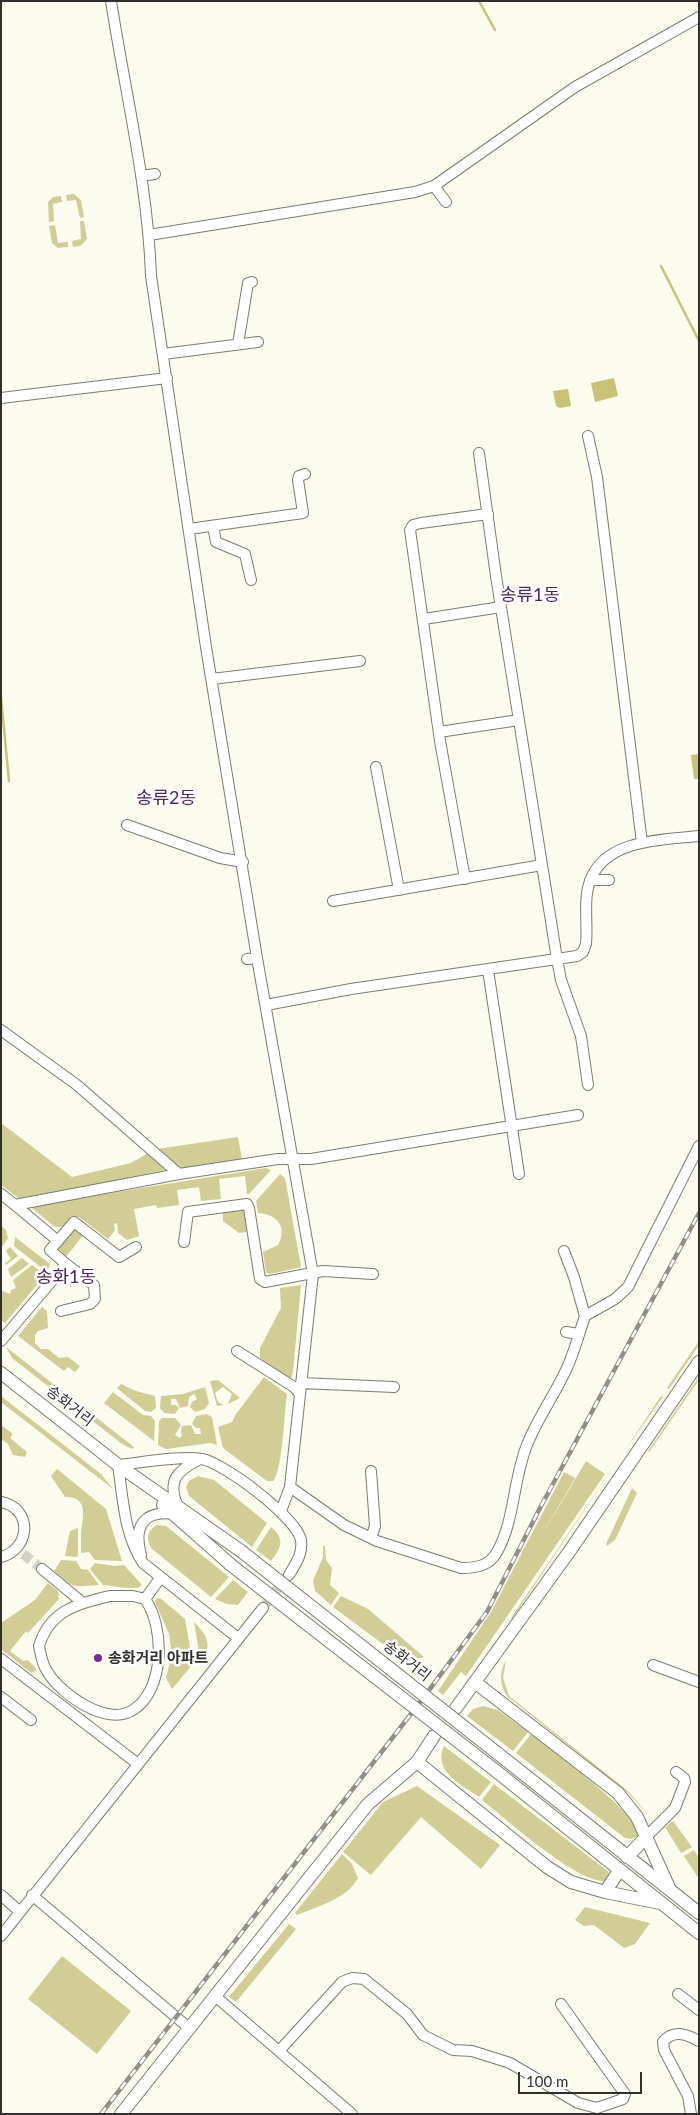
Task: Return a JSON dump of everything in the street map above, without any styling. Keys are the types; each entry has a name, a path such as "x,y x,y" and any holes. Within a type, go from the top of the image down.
{"main road":[{"path":"456,1708 476,1683 569,1552 698,1365"},
{"name":"송화거리","path":"1,1373 176,1511 231,1565 699,1933"},
{"name":"송화거리","path":"176,1511 241,1551 698,1912"},
{"path":"476,1683 618,1793 637,1817 670,1890"},
{"path":"121,2114 368,1804 416,1762 434,1736"},
{"path":"416,1762 547,1867 571,1882 606,1892 660,1903"},
{"path":"627,1857 647,1836"},
{"path":"606,1892 619,1871"}],"street":[{"path":"111,1 141,176 149,235 151,276 212,679 257,958 313,1274 290,1487 281,1511"},
{"path":"149,235 331,210 409,190 434,186 575,87 699,17"},
{"path":"141,176 155,174"},
{"path":"434,186 446,202"},
{"path":"238,344 248,283 252,282"},
{"path":"163,354 258,342"},
{"path":"1,398 167,378"},
{"path":"588,436 607,538 642,843"},
{"path":"480,453 501,608 557,959 561,980 581,1036 588,1085"},
{"path":"190,530 303,513 298,480 299,476 305,474"},
{"path":"465,879 439,732 410,530 413,526 452,517 488,514"},
{"path":"214,526 216,542 244,554 251,580"},
{"path":"424,619 501,608"},
{"path":"212,679 360,661"},
{"path":"439,732 519,720"},
{"path":"376,766 399,890"},
{"path":"128,825 220,858 243,862"},
{"path":"266,1005 351,989 577,956 583,952 586,944 590,880 601,864 613,854 630,845 699,836"},
{"path":"333,902 542,865"},
{"path":"590,880 609,880"},
{"path":"246,959 257,958"},
{"path":"488,970 519,1174"},
{"path":"1,1030 77,1085 179,1174"},
{"path":"15,1205 179,1174 278,1159 311,1159 578,1115"},
{"path":"585,1316 615,1299 628,1287 699,1146"},
{"path":"1,1194 58,1241"},
{"path":"184,1242 188,1212 247,1204 250,1208 260,1279 265,1282 323,1271 373,1274"},
{"path":"60,1311 90,1304 95,1299 94,1286 50,1250 74,1222 119,1257 136,1246"},
{"path":"290,1487 344,1525 371,1538 461,1568 474,1568 488,1563 497,1553 504,1536 520,1465 527,1444 566,1369 585,1316 574,1277 564,1251"},
{"path":"1,1341 66,1264"},
{"path":"566,1332 579,1334"},
{"path":"237,1350 294,1387 300,1394"},
{"path":"302,1383 394,1387"},
{"path":"143,1563 139,1549 140,1526 145,1518 160,1512 176,1511 173,1495 174,1480 188,1465 201,1459"},
{"path":"238,1638 143,1563 134,1550 130,1536 118,1465 201,1459 222,1466 281,1511 296,1528 300,1538 301,1555 289,1575"},
{"path":"371,1471 375,1526 371,1538"},
{"path":"1,1502 15,1507 24,1522 20,1552 1,1557"},
{"path":"42,1569 83,1603"},
{"path":"145,1599 161,1577"},
{"path":"110,1596 133,1596 145,1599 153,1614 159,1659 152,1683 141,1704 132,1711 112,1715 86,1706 54,1682 46,1671 39,1646 49,1624 61,1613 83,1603 110,1596"},
{"path":"1,1936 263,1608"},
{"path":"1,1659 138,1764"},
{"path":"653,1665 699,1682"},
{"path":"59,1704 69,1694"},
{"path":"1,1697 32,1720"},
{"path":"647,1836 678,1804 685,1782 684,1778 676,1772"},
{"path":"32,1895 189,2028"},
{"path":"1,1896 20,1912"},
{"path":"687,1925 698,1912"},
{"path":"279,2051 342,1982 352,1978 364,1979 408,2014 423,2035 453,2050 472,2051 510,2063 578,2103 597,2108 623,2099 625,2094 562,2004"},
{"path":"678,1994 699,2010"},
{"path":"215,1996 352,2114"},
{"path":"691,2114 688,2096 664,2050 662,2042 668,2036 678,2034 688,2035 699,2041"}],"shaded area":[{"path":"74,194 81,200 84,217 80,218 76,200 67,201 66,195"},
{"path":"61,196 62,202 53,204 54,221 49,222 48,202 53,197"},
{"path":"80,221 84,221 87,239 80,246 73,247 72,241 81,239"},
{"path":"55,225 58,243 68,242 68,247 58,248 52,243 49,226"},
{"path":"614,378 618,396 595,402 591,383"},
{"path":"568,389 571,406 560,408 556,406 553,391"},
{"path":"699,754 699,779 694,779 691,755"},
{"path":"1,1123 72,1177 131,1163 148,1153 165,1170 21,1200 1,1185"},
{"path":"238,1137 242,1160 183,1168 177,1167 157,1149"},
{"path":"266,1168 271,1170 249,1194 247,1194 245,1176 219,1179 221,1199 201,1201 199,1187 177,1190 179,1205 157,1208 156,1205 134,1209 139,1236 127,1240 118,1233 117,1223 114,1224 115,1230 108,1239 79,1217 72,1216 62,1227 55,1227 32,1208 36,1205"},
{"path":"280,1174 285,1178 301,1267 270,1274 266,1273 263,1252 278,1245 282,1233 281,1227 271,1216 258,1213 256,1201"},
{"path":"241,1209 244,1212 247,1232 239,1233 223,1221 223,1210"},
{"path":"1,1226 6,1230 8,1238 1,1248"},
{"path":"74,1229 84,1234 66,1257 58,1248"},
{"path":"15,1237 50,1264 47,1272 14,1246"},
{"path":"10,1247 18,1256 6,1265 5,1263 11,1259 6,1251"},
{"path":"22,1258 29,1264 11,1277 8,1269"},
{"path":"32,1265 45,1275 5,1323 1,1320 2,1291 10,1294 11,1290 16,1288 13,1280"},
{"path":"301,1285 293,1372 291,1378 288,1379 260,1358 260,1348 281,1308 280,1288"},
{"path":"42,1307 47,1311 48,1328 38,1331 35,1335 35,1343 41,1349 48,1349 59,1358 68,1357 80,1366 75,1372 68,1367 64,1371 18,1336"},
{"path":"699,1341 699,1345 669,1389 667,1388"},
{"path":"6,1347 134,1447 132,1449 122,1444 12,1358"},
{"path":"264,1377 287,1394 281,1453 273,1481 267,1481 223,1448 218,1427 232,1422"},
{"path":"699,1377 699,1380 649,1452 648,1451"},
{"path":"218,1380 240,1398 228,1404 232,1394 223,1387 215,1393 218,1402 224,1405 217,1406 210,1381"},
{"path":"121,1384 136,1391 155,1396 156,1408 151,1412 145,1411 117,1388"},
{"path":"205,1387 209,1403 205,1409 195,1412 190,1407 192,1402 197,1399 194,1394 189,1397 188,1406 180,1408 176,1399 171,1399 171,1405 176,1405 179,1408 175,1414 164,1413 160,1408 161,1396 183,1394"},
{"path":"113,1392 143,1415 151,1416 155,1421 154,1441 104,1403"},
{"path":"1,1396 101,1474 113,1489 1,1402"},
{"path":"661,1396 663,1397 625,1450"},
{"path":"206,1414 212,1417 217,1445 210,1443 166,1449 158,1445 159,1421 162,1418 175,1418 181,1425 175,1435 180,1438 182,1426 191,1425 195,1434 201,1434 200,1428 196,1428 192,1424 196,1416"},
{"path":"1,1425 13,1434 10,1438 27,1452 25,1457 13,1455 8,1444 1,1439"},
{"path":"620,1457 512,1619 511,1618"},
{"path":"586,1461 605,1474 466,1676 461,1672 443,1695 438,1691 491,1612 564,1472 575,1478 538,1542"},
{"path":"57,1469 106,1509 122,1561 95,1560 89,1552 81,1553 83,1509 78,1500 65,1497 51,1476"},
{"path":"198,1476 214,1480 267,1523 252,1547 189,1496 186,1487 189,1481"},
{"path":"632,1488 637,1493 615,1540 607,1546 606,1544"},
{"path":"157,1525 166,1526 229,1577 211,1597 151,1548 148,1535"},
{"path":"271,1527 280,1539 280,1547 271,1561 256,1550"},
{"path":"78,1528 78,1555 77,1557 65,1556 70,1531"},
{"path":"323,1546 325,1546 326,1560 332,1568 330,1585 339,1593 331,1605 315,1591 313,1581 323,1557"},
{"path":"61,1560 76,1561 81,1569 88,1570 99,1585 78,1586 70,1584 54,1571"},
{"path":"95,1563 115,1566 124,1565 142,1585 129,1588 103,1585 90,1569"},
{"path":"233,1580 248,1592 238,1605 227,1604 215,1599"},
{"path":"48,1583 58,1591 59,1599 28,1633 26,1631 10,1651 23,1661 28,1660 37,1670 31,1673 1,1649 1,1623 35,1600"},
{"path":"341,1596 368,1609 424,1657 407,1662 333,1607"},
{"path":"160,1598 185,1619 193,1664 172,1689 166,1678 172,1654 169,1634 155,1602 156,1599"},
{"path":"194,1622 206,1637 208,1646 201,1663"},
{"path":"506,1660 503,1678 509,1696 628,1791 651,1818 627,1792 508,1697 501,1679 502,1669"},
{"path":"483,1706 498,1710 528,1732 513,1751 467,1716 473,1709"},
{"path":"531,1734 610,1798 635,1826 638,1836 631,1839 625,1838 516,1753"},
{"path":"444,1746 491,1782 479,1797 457,1782 445,1770 441,1755"},
{"path":"494,1784 609,1872 605,1881 593,1879 577,1872 560,1861 524,1835 482,1800"},
{"path":"417,1786 500,1845 481,1869 421,1817 371,1875 343,1852 383,1802"},
{"path":"673,1821 692,1847 681,1853 665,1827"},
{"path":"694,1850 699,1858 699,1879 684,1856"},
{"path":"342,1854 352,1864 358,1878 353,1885 339,1897 297,1915 295,1913"},
{"path":"585,1907 650,1923 635,1944 624,1948 594,1925 584,1926 575,1920"},
{"path":"289,1924 296,1929 236,2002 229,1997"},
{"path":"62,1956 131,2011 97,2054 28,1999"}],"waterway":[{"path":"479,1 495,30"},
{"path":"661,266 699,341"},
{"path":"1,697 9,781"}],"tunnel":[{"path":"23,1554 42,1569"},
{"path":"263,1608 285,1579"}],"railway":[{"path":"101,2114 421,1701 487,1612 540,1508 699,1213"}],"place":[{"name":"송화거리 아파트","path":"98,1658"}],"district":[{"name":"송류1동","path":"530,595"},
{"name":"송류2동","path":"166,798"},
{"name":"송화1동","path":"66,1277"}]}
